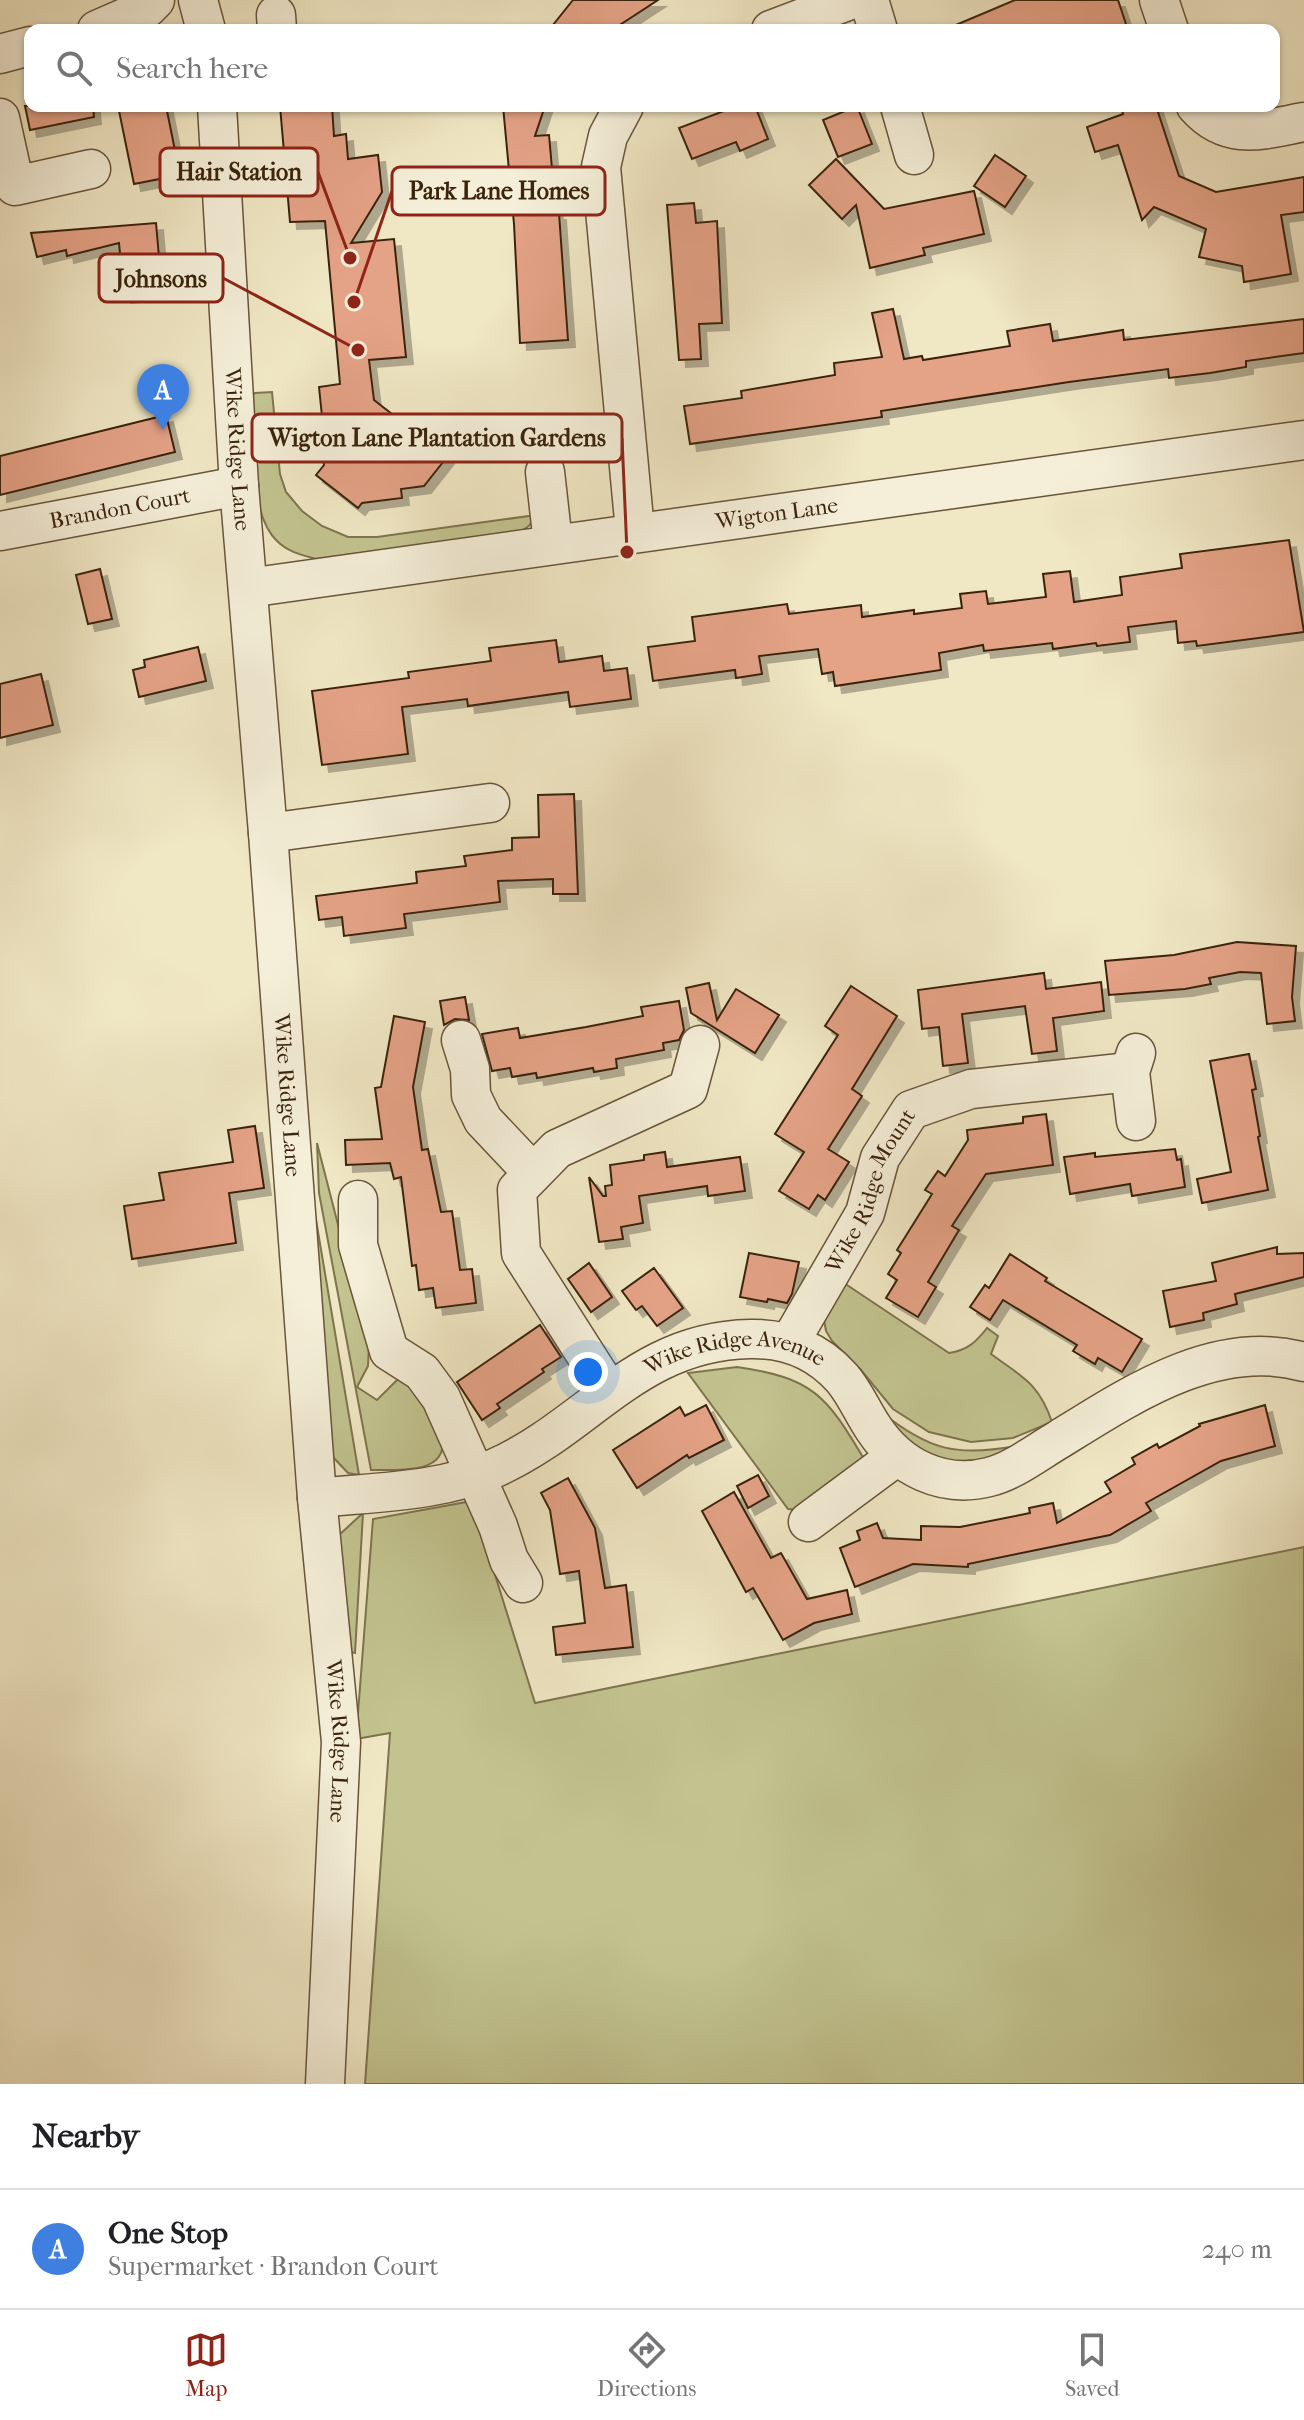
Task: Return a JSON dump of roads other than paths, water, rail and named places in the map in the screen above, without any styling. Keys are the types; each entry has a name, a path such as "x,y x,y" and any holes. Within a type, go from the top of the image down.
{"street":[{"path":"111,24 147,8 155,0"},
{"path":"198,0 204,24"},
{"path":"787,24 850,0"},
{"path":"869,0 876,24"},
{"path":"1159,0 1167,24"},
{"path":"0,54 24,48"},
{"name":"Wike Ridge Lane","path":"217,112 239,486 317,1498 341,1742 325,2084"},
{"path":"621,112 608,136 601,167 635,531"},
{"path":"902,112 914,155"},
{"path":"1202,112 1214,123 1238,131 1304,122"},
{"path":"0,118 15,186 91,169"},
{"name":"Wigton Lane","path":"248,588 635,531 1304,440"},
{"path":"545,472 553,543"},
{"name":"Brandon Court","path":"0,531 239,486"},
{"path":"268,833 490,803"},
{"path":"461,1040 470,1069 471,1095 464,1110 483,1120 533,1173"},
{"path":"609,1391 521,1253 517,1190 557,1149 696,1101 700,1045"},
{"name":"Wike Ridge Mount","path":"790,1342 865,1213 880,1158 911,1110 971,1089 1133,1062 1136,1121"},
{"path":"358,1200 358,1245 389,1351 422,1372 441,1398 498,1526 509,1560 523,1583"},
{"name":"Wike Ridge Avenue","path":"317,1498 442,1485 475,1476 499,1466 556,1432 609,1391 651,1365 704,1343 752,1339 790,1342 814,1354 842,1378 875,1432 897,1456 924,1474 957,1481 989,1477 1019,1464 1140,1390 1187,1370 1235,1358 1288,1357 1304,1362"},
{"path":"808,1522 897,1456"}],"place":[{"name":"Hair Station","path":"350,258"},
{"name":"Park Lane Homes","path":"354,302"},
{"name":"Johnsons","path":"358,350"},
{"name":"One Stop","path":"163,430"},
{"name":"Wigton Lane Plantation Gardens","path":"627,552"}]}
